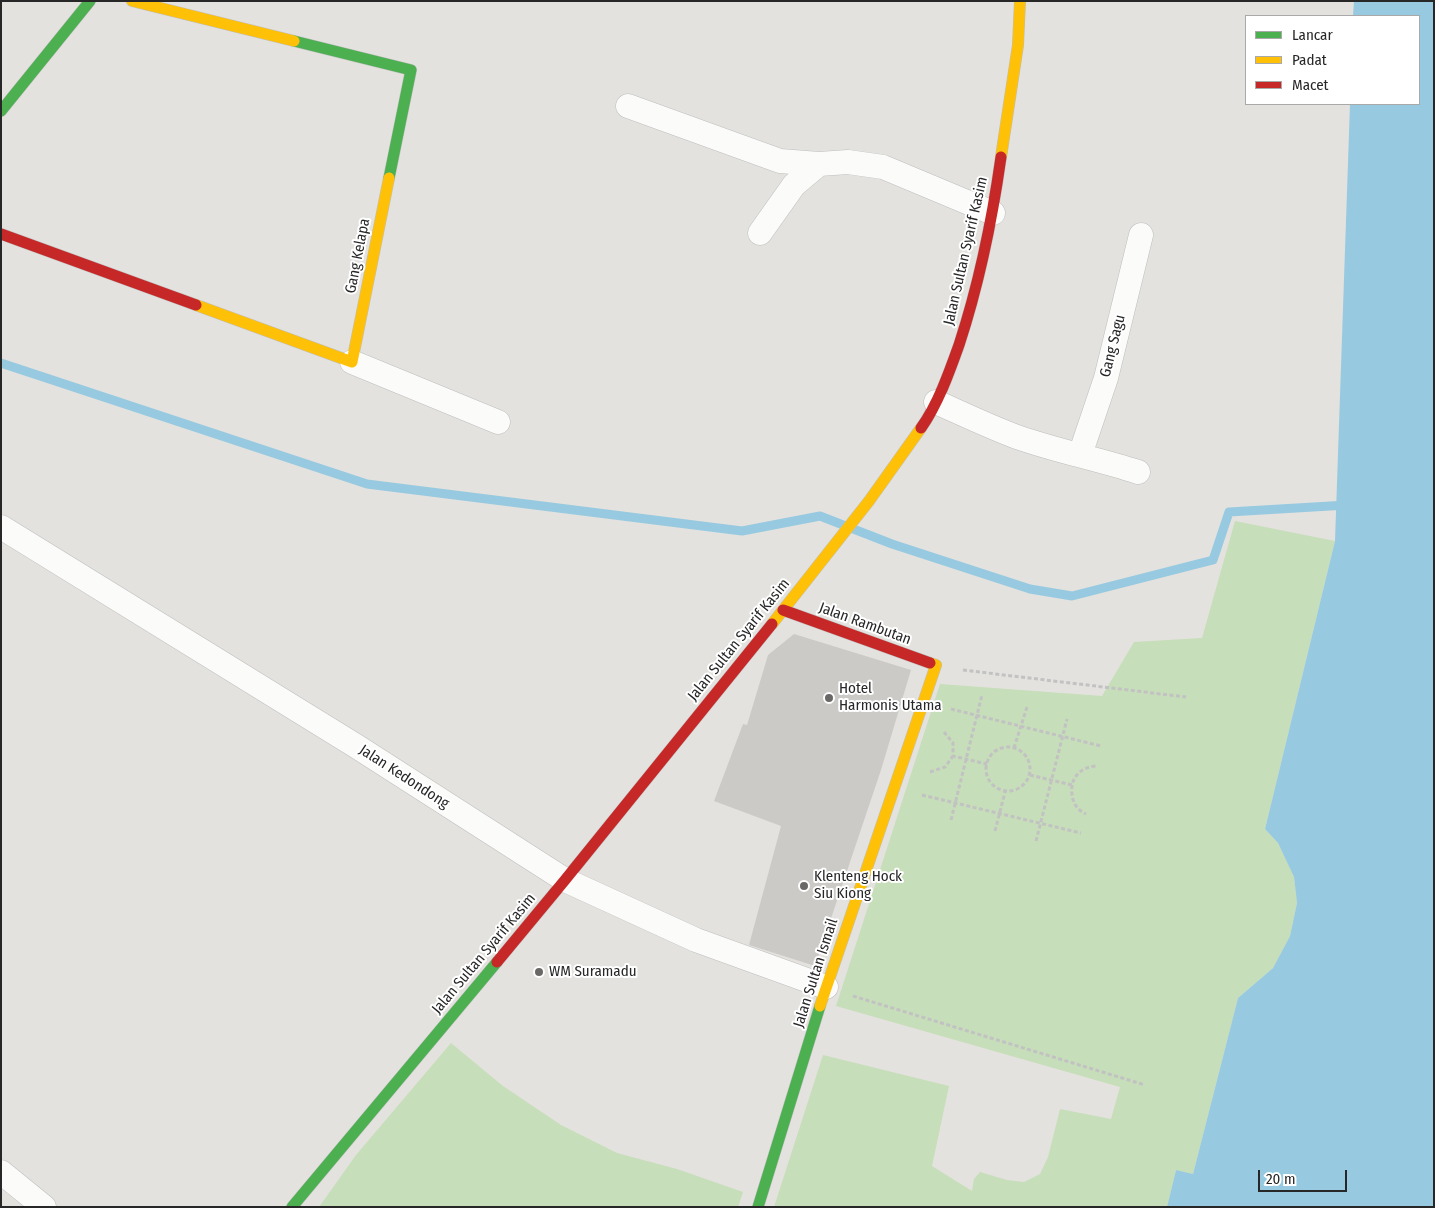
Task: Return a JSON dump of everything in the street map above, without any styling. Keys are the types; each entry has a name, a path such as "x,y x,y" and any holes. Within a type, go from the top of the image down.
{"street":[{"path":"1,111 90,1"},
{"name":"Gang Kelapa","path":"132,1 411,70 352,362"},
{"name":"Jalan Sultan Syarif Kasim","path":"292,1207 565,880 783,610 869,501 930,416 952,365 971,308 993,213 1018,45 1020,1"},
{"path":"628,106 780,160 819,164 848,162 883,167 993,213"},
{"path":"760,233 794,185 819,164"},
{"path":"1,234 352,362 498,422"},
{"name":"Gang Sagu","path":"1080,455 1106,378 1141,235"},
{"path":"936,402 1016,436 1138,472"},
{"name":"Jalan Kedondong","path":"1,527 356,746 565,880 696,940 826,988"},
{"name":"Jalan Rambutan","path":"783,610 936,665"},
{"name":"Jalan Sultan Ismail","path":"758,1207 826,988 936,665"},
{"path":"1,1172 44,1207"}],"path":[{"path":"936,665 1186,697"},
{"path":"951,820 982,695"},
{"path":"923,703 1101,746"},
{"path":"1014,748 1027,707"},
{"path":"1036,841 1067,719"},
{"path":"916,723 943,731 953,743 953,756 987,764"},
{"path":"1000,748 1014,748 1025,755 1029,761 1030,775 1021,788 1005,792 993,785 988,779 986,772 987,764 989,757 1000,748"},
{"path":"1086,814 1080,811 1071,797 1072,785 1074,777 1082,770 1096,766"},
{"path":"1030,775 1072,785"},
{"path":"894,788 1081,833"},
{"path":"994,831 1005,792"},
{"path":"826,988 1145,1085"}],"green space":[{"path":"1235,521 1335,541 1265,829 1278,843 1294,877 1297,903 1290,936 1273,968 1238,998 1193,1174 1176,1170 1167,1207 774,1207 823,1055 949,1086 932,1166 972,1191 974,1179 980,1172 1007,1180 1024,1182 1040,1174 1048,1157 1060,1109 1111,1119 1120,1087 836,1006 940,684 1102,696 1134,642 1202,638"},
{"path":"451,1043 503,1086 561,1125 617,1153 677,1169 743,1192 738,1207 319,1207 356,1155"}],"water":[{"path":"1354,1 1434,1 1434,1207 1167,1207 1176,1170 1193,1174 1238,998 1273,968 1290,936 1297,903 1294,877 1278,843 1265,829 1335,541 1350,105 1420,105 1420,15 1353,15"}],"building":[{"path":"794,634 911,670 881,770 815,966 749,945 781,826 714,801 743,724 747,725 768,655"}],"waterway":[{"path":"1,363 367,484 742,531 820,516 892,544 1030,589 1072,596 1213,560 1229,512 1347,505"}],"traffic: fast":[{"path":"1,111 90,1"},
{"path":"294,41 411,70 389,178"},
{"path":"292,1207 497,962"},
{"path":"758,1207 820,1006"}],"traffic: slow":[{"path":"132,1 294,41"},
{"path":"1001,157 1018,45 1020,1"},
{"path":"196,305 352,362 389,178"},
{"path":"772,624 869,501 921,428"},
{"path":"820,1006 936,665 930,663"}],"traffic: jam":[{"path":"921,428 943,388 973,299 984,252 1001,157"},
{"path":"1,234 196,305"},
{"path":"783,610 930,663"},
{"path":"497,962 772,624"}],"place":[{"name":"Hotel Harmonis Utama","path":"829,698"},
{"name":"Klenteng Hock Siu Kiong","path":"804,886"},
{"name":"WM Suramadu","path":"539,972"}]}
